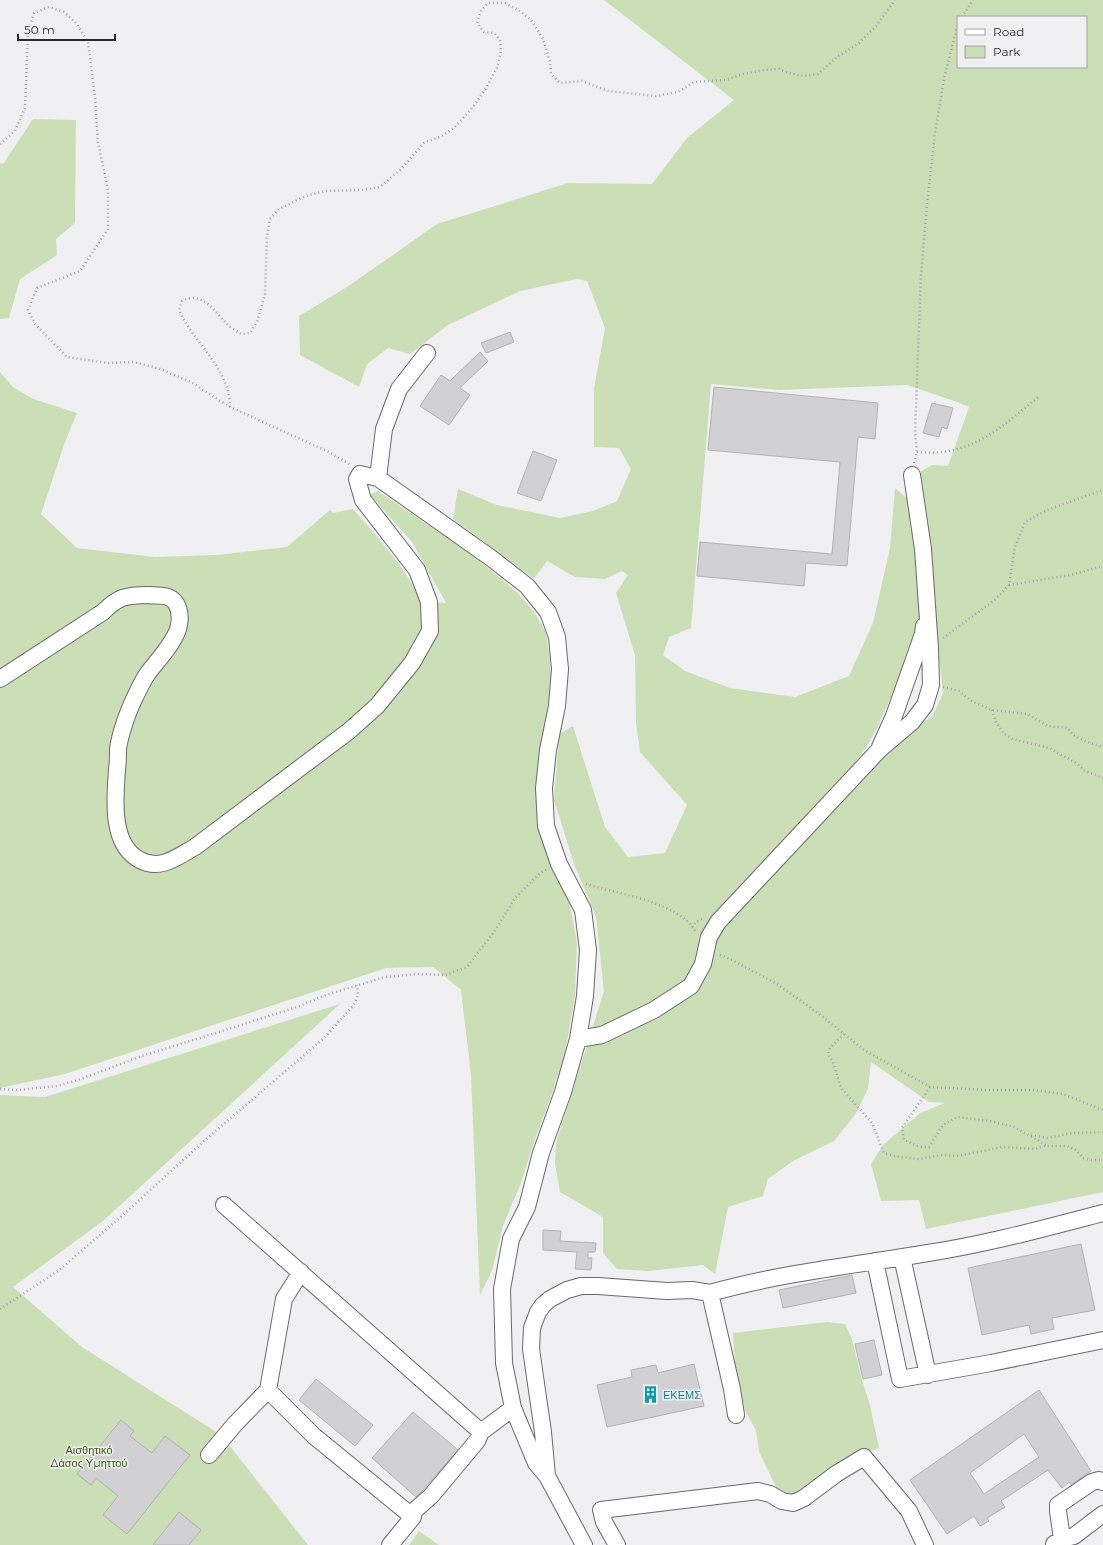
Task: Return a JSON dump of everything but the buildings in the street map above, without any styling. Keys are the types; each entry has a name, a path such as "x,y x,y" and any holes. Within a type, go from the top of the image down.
{"street":[{"path":"378,478 384,428 396,396 399,389 427,354"},
{"path":"0,679 102,612 114,602 124,597 134,595 168,596 175,603 180,612 179,627 173,639 147,675 134,699 123,731 118,748 115,796 116,817 121,835 127,848 138,859 150,864 162,864 175,859 195,847 349,731 377,706 412,663 430,631 429,602 417,570 363,500 356,479 360,474 378,478 491,558 527,586 548,612 557,637 560,669 557,706 548,750 544,788 546,826 559,864 582,910 588,950 585,996 578,1039 563,1092 541,1153 527,1207 511,1239 502,1289 504,1362 512,1408 536,1463 547,1476 584,1545"},
{"path":"578,1039 602,1035 654,1010 691,986 703,964 709,937 718,922 879,750 912,722 925,705 931,684 930,648 923,549 912,475"},
{"path":"879,750 894,716 923,634 927,608"},
{"path":"224,1205 481,1432"},
{"path":"547,1476 554,1462 541,1336 544,1324 550,1312 562,1302 582,1291 656,1302 875,1261 930,1253 1022,1234 1103,1214"},
{"path":"902,1257 928,1375"},
{"path":"875,1261 900,1379 928,1375 1103,1340"},
{"path":"209,1455 235,1424 268,1390 284,1299 301,1272"},
{"path":"710,1293 732,1389 736,1415"},
{"path":"268,1390 314,1436 413,1517"},
{"path":"390,1545 413,1517 414,1511 436,1490 477,1441 481,1432 512,1408"},
{"path":"617,1545 604,1522 601,1510 758,1491 770,1494 782,1501 793,1503 804,1498 836,1474 864,1457 909,1511 925,1545"},
{"path":"1103,1482 1099,1480 1092,1482 1058,1505 1058,1542 1074,1536 1103,1514"}],"path":[{"path":"230,407 230,395 222,376 211,357 184,322 179,310 182,301 188,298 202,299 229,326 241,334 250,333 257,322 265,294 267,236 270,219 279,209 306,196 325,191 361,190 380,187 401,169 424,142 440,137 454,128 473,107 497,68 501,51 500,40 494,33 484,32 477,23 481,11 488,3 504,3 520,11 530,20 544,39 550,62 551,74 560,82 582,81 608,91 656,96 678,92 694,82 726,80 763,70 779,69 788,74 804,76 818,74 837,57 859,43 876,26 895,0"},
{"path":"963,16 973,0"},
{"path":"0,144 14,131 25,108 28,31 34,12 49,7 64,12 76,23 88,42 95,97 98,142 108,190 108,229 80,271 38,288 28,310 35,324 67,357 107,363 134,362 160,369 191,382 230,407 329,452 352,465 360,474"},
{"path":"912,475 917,452 915,433 921,275 927,204 935,133 957,27"},
{"path":"917,452 938,453 957,449 986,438 1040,396"},
{"path":"1009,586 1015,547 1025,522 1047,510 1103,490"},
{"path":"930,648 996,599 1009,586 1071,575 1103,566"},
{"path":"931,684 959,691 974,702 992,710 1027,714 1048,726 1068,728 1074,735 1103,748"},
{"path":"992,710 996,722 1004,734 1012,739 1049,748 1076,763 1085,771 1103,778"},
{"path":"0,1089 39,1089 71,1082 142,1056 297,1007 326,995 357,985 385,977 416,974 445,975 467,967 494,932 515,898 540,873 559,864"},
{"path":"570,885 580,882 615,891 667,908 686,920 697,932 706,950 732,960 777,984 818,1013 864,1050 930,1087 987,1090 1034,1090 1063,1094 1103,1110"},
{"path":"0,1309 64,1266 123,1215 204,1141 324,1038 353,1006 358,995 357,985"},
{"path":"844,1034 830,1048 828,1054 833,1062 841,1088 872,1123 884,1152 893,1156 918,1159 943,1155 957,1156 1003,1147 1035,1148 1068,1146 1076,1150 1083,1158 1090,1160 1103,1160"},
{"path":"930,1087 902,1128 904,1140 920,1147 930,1147 943,1125 957,1117 990,1121 1014,1127 1049,1146"},
{"path":"1028,1135 1047,1138 1073,1133 1103,1132"}],"green space":[{"path":"604,0 1103,0 1103,1192 926,1229 919,1200 881,1201 871,1164 883,1145 920,1113 945,1103 929,1102 871,1062 868,1089 855,1115 834,1141 793,1161 768,1179 763,1196 728,1207 715,1274 703,1265 648,1271 617,1269 603,1253 603,1217 560,1192 555,1164 556,1143 604,991 596,917 574,864 554,800 559,734 573,726 605,827 628,857 665,853 687,805 640,752 636,723 635,655 616,593 628,575 622,571 605,579 575,577 547,561 534,579 453,519 458,489 497,505 560,518 593,511 617,501 631,469 619,448 594,447 594,388 605,328 587,281 577,279 520,291 448,325 410,354 388,348 367,364 359,387 300,355 299,316 347,287 437,224 568,183 652,184 687,138 734,100","holes":["711,384 779,390 907,385 969,407 948,466 932,465 920,472 921,502 943,693 933,715 905,738 864,776 812,811 854,764 866,748 878,726 906,664 916,637 922,610 919,559 908,499 895,488 890,548 873,623 849,676 795,697 730,688 685,671 663,655 669,637 691,628"]},
{"path":"33,119 76,120 75,223 56,239 57,255 20,279 9,318 0,319 0,164 4,163"},
{"path":"0,372 13,387 33,399 77,413 65,442 41,514 77,548 155,557 217,555 287,547 330,510 333,513 353,509 382,542 407,576 422,601 446,603 412,542 370,495 378,491 471,554 518,593 535,613 546,633 550,658 551,687 541,746 536,796 539,832 570,905 577,943 575,996 565,1053 521,1183 503,1226 492,1271 480,1295 471,1075 461,990 433,967 386,968 65,1074 0,1088"},
{"name":"Αισθητικό Δάσος Υμηττού","path":"340,1004 103,1221 13,1287 82,1347 221,1435 308,1545 0,1545 0,1095 45,1097"},
{"path":"827,1322 845,1324 852,1339 870,1405 879,1448 863,1454 792,1499 776,1487 759,1452 756,1430 745,1411 735,1364 733,1333"},
{"path":"419,1531 439,1545 409,1545"}],"place":[{"name":"ΕΚΕΜΣ","path":"650,1395"}]}
